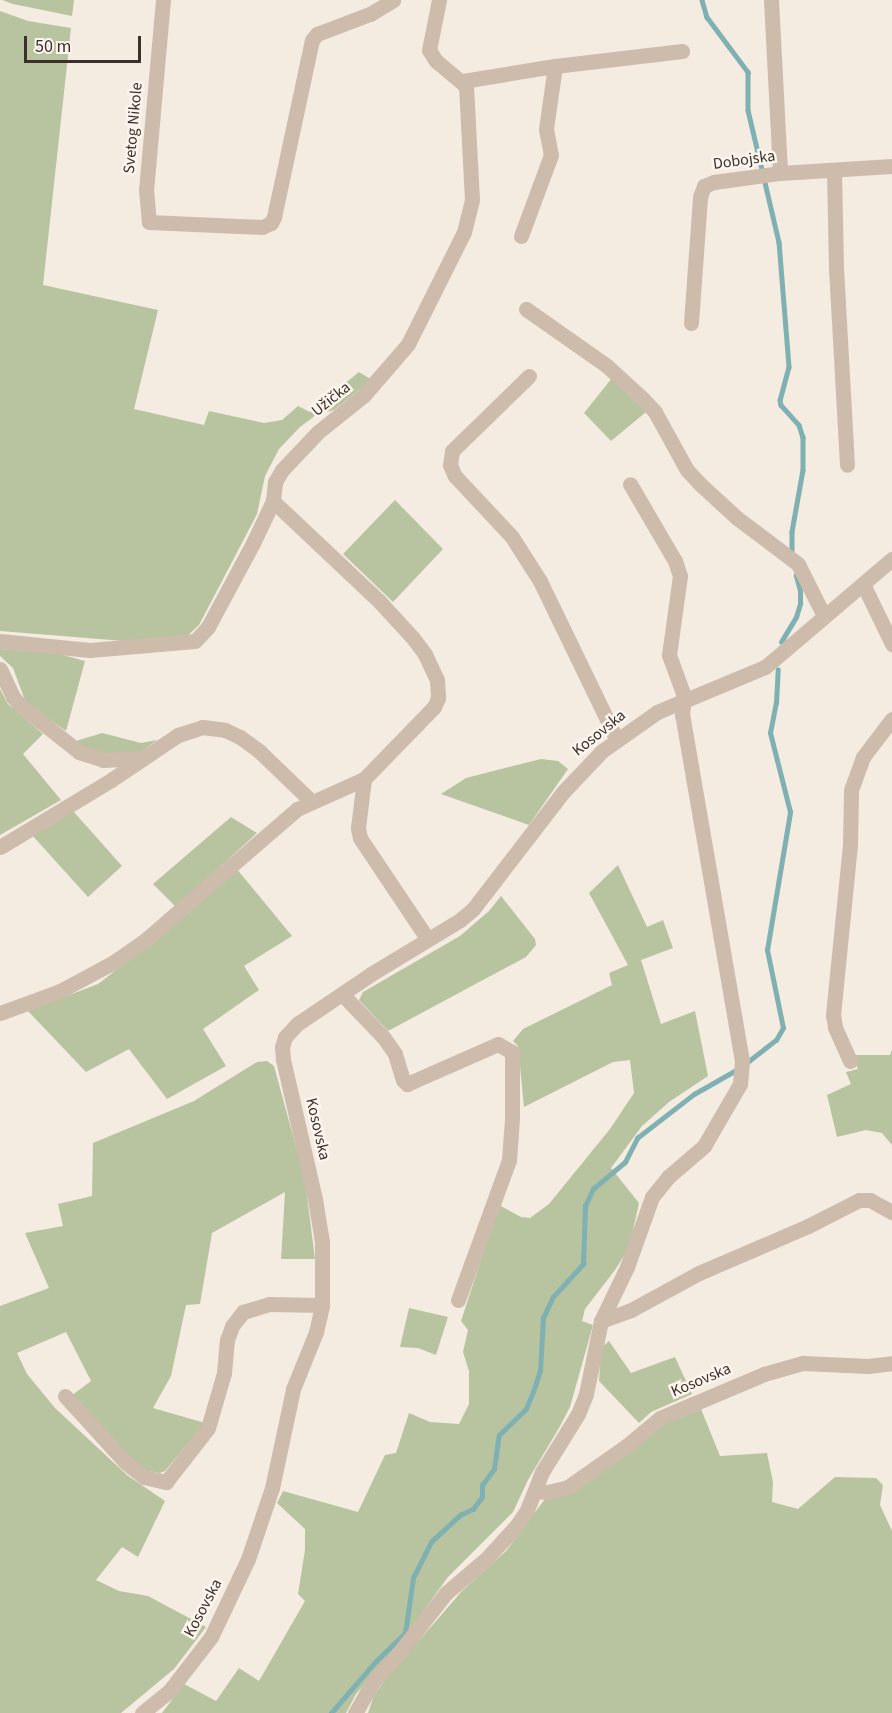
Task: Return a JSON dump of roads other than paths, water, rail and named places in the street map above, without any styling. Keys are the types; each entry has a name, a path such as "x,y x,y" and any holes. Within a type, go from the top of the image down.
{"street":[{"name":"Svetog Nikole","path":"163,0 146,189 149,222 262,227 271,223 312,40 317,34 370,14 393,0"},
{"path":"439,0 429,41 430,53 463,81 555,66 682,51"},
{"path":"770,175 771,0"},
{"path":"520,236 551,155 546,129 555,66"},
{"name":"Užička","path":"0,641 90,650 195,641 208,627 273,501 275,482 294,455 364,395 408,344 464,232 472,200 472,183 468,145 467,92 463,81"},
{"name":"Dobojska","path":"691,323 701,191 714,182 770,175 892,166"},
{"path":"834,171 836,268 847,465"},
{"path":"526,309 555,327 631,386 655,412 687,470 700,484 737,518 798,564 824,616"},
{"path":"529,376 452,451 450,465 455,476 512,537 540,581 616,740"},
{"path":"356,1713 372,1683 446,1593 486,1559 517,1525 536,1491 542,1472 578,1414 586,1394 601,1321 627,1267 655,1192 704,1146 737,1092 742,1067 682,715 684,700 669,655 680,576 675,561 630,484"},
{"path":"0,1013 60,991 123,955 181,911 282,820 311,801 364,779 434,707 438,698 437,680 424,654 394,617 273,501"},
{"name":"Kosovska","path":"142,1713 178,1681 211,1637 248,1559 273,1488 293,1389 315,1332 322,1305 322,1242 282,1047 290,1031 427,938 460,920 473,909 564,790 586,765 616,740 648,717 765,667 892,559"},
{"path":"862,584 892,644"},
{"path":"0,669 13,697 21,706 79,752 103,760 144,758"},
{"path":"850,1061 835,1028 833,1015 850,844 851,790 863,757 892,719"},
{"path":"0,847 190,730 202,727 225,730 240,737 259,751 311,801"},
{"path":"364,779 358,828 360,838 427,938"},
{"path":"342,994 384,1038 395,1053 403,1080 407,1084 498,1044 512,1052 512,1119 509,1160 458,1300"},
{"path":"601,1321 631,1310 699,1273 808,1226 859,1200 870,1200 892,1212"},
{"path":"65,1396 125,1462 144,1477 166,1482 208,1428 219,1395 227,1340 232,1326 243,1312 269,1304 322,1305"},
{"name":"Kosovska","path":"536,1491 548,1492 568,1487 625,1447 660,1418 764,1374 803,1364 868,1366 892,1363"}],"waterway":[{"path":"702,0 707,17 748,72 748,110 779,242 789,367 780,400 781,405 799,425 803,437 803,470 792,532 792,554"},
{"path":"781,642 796,617 800,604 800,591 796,576"},
{"path":"745,1064 776,1040 783,1028 767,950 790,812 770,733 776,703 778,670"},
{"path":"331,1713 376,1661 405,1633 413,1578 431,1542 460,1515 473,1509 482,1497 482,1485 494,1469 499,1435 526,1409 533,1392 540,1371 543,1318 553,1297 583,1264 585,1206 593,1189 625,1162 637,1138 694,1094 738,1069"}]}
